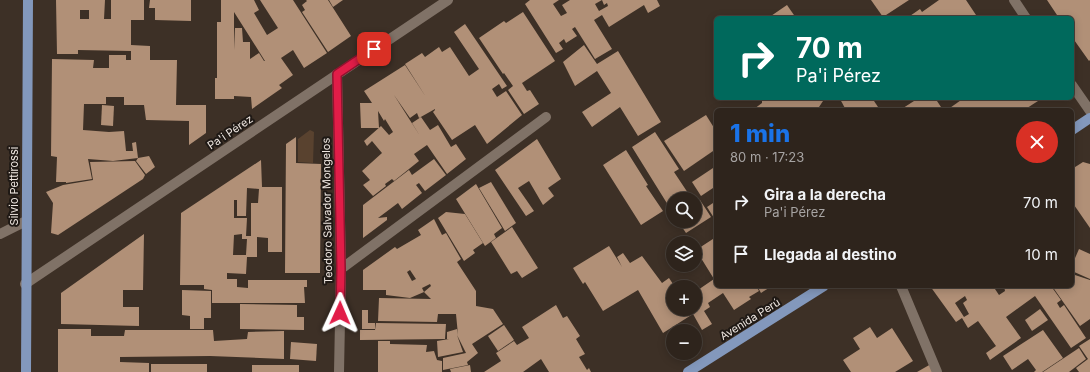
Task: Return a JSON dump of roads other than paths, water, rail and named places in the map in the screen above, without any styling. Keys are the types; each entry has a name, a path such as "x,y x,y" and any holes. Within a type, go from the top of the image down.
{"main road":[{"name":"Silvio Pettirossi","path":"26,372 25,284 28,0"},
{"path":"1074,129 1090,118"},
{"name":"Avenida Perú","path":"694,370 821,288"}],"street":[{"name":"Pa'i Pérez","path":"25,284 448,0"},
{"path":"1014,0 1025,16"},
{"name":"Teodoro Salvador Mongelos","path":"337,74 341,269 339,372"},
{"path":"1074,88 1090,111"},
{"path":"341,269 546,117"},
{"path":"0,234 26,221"},
{"path":"902,288 937,372"}]}
